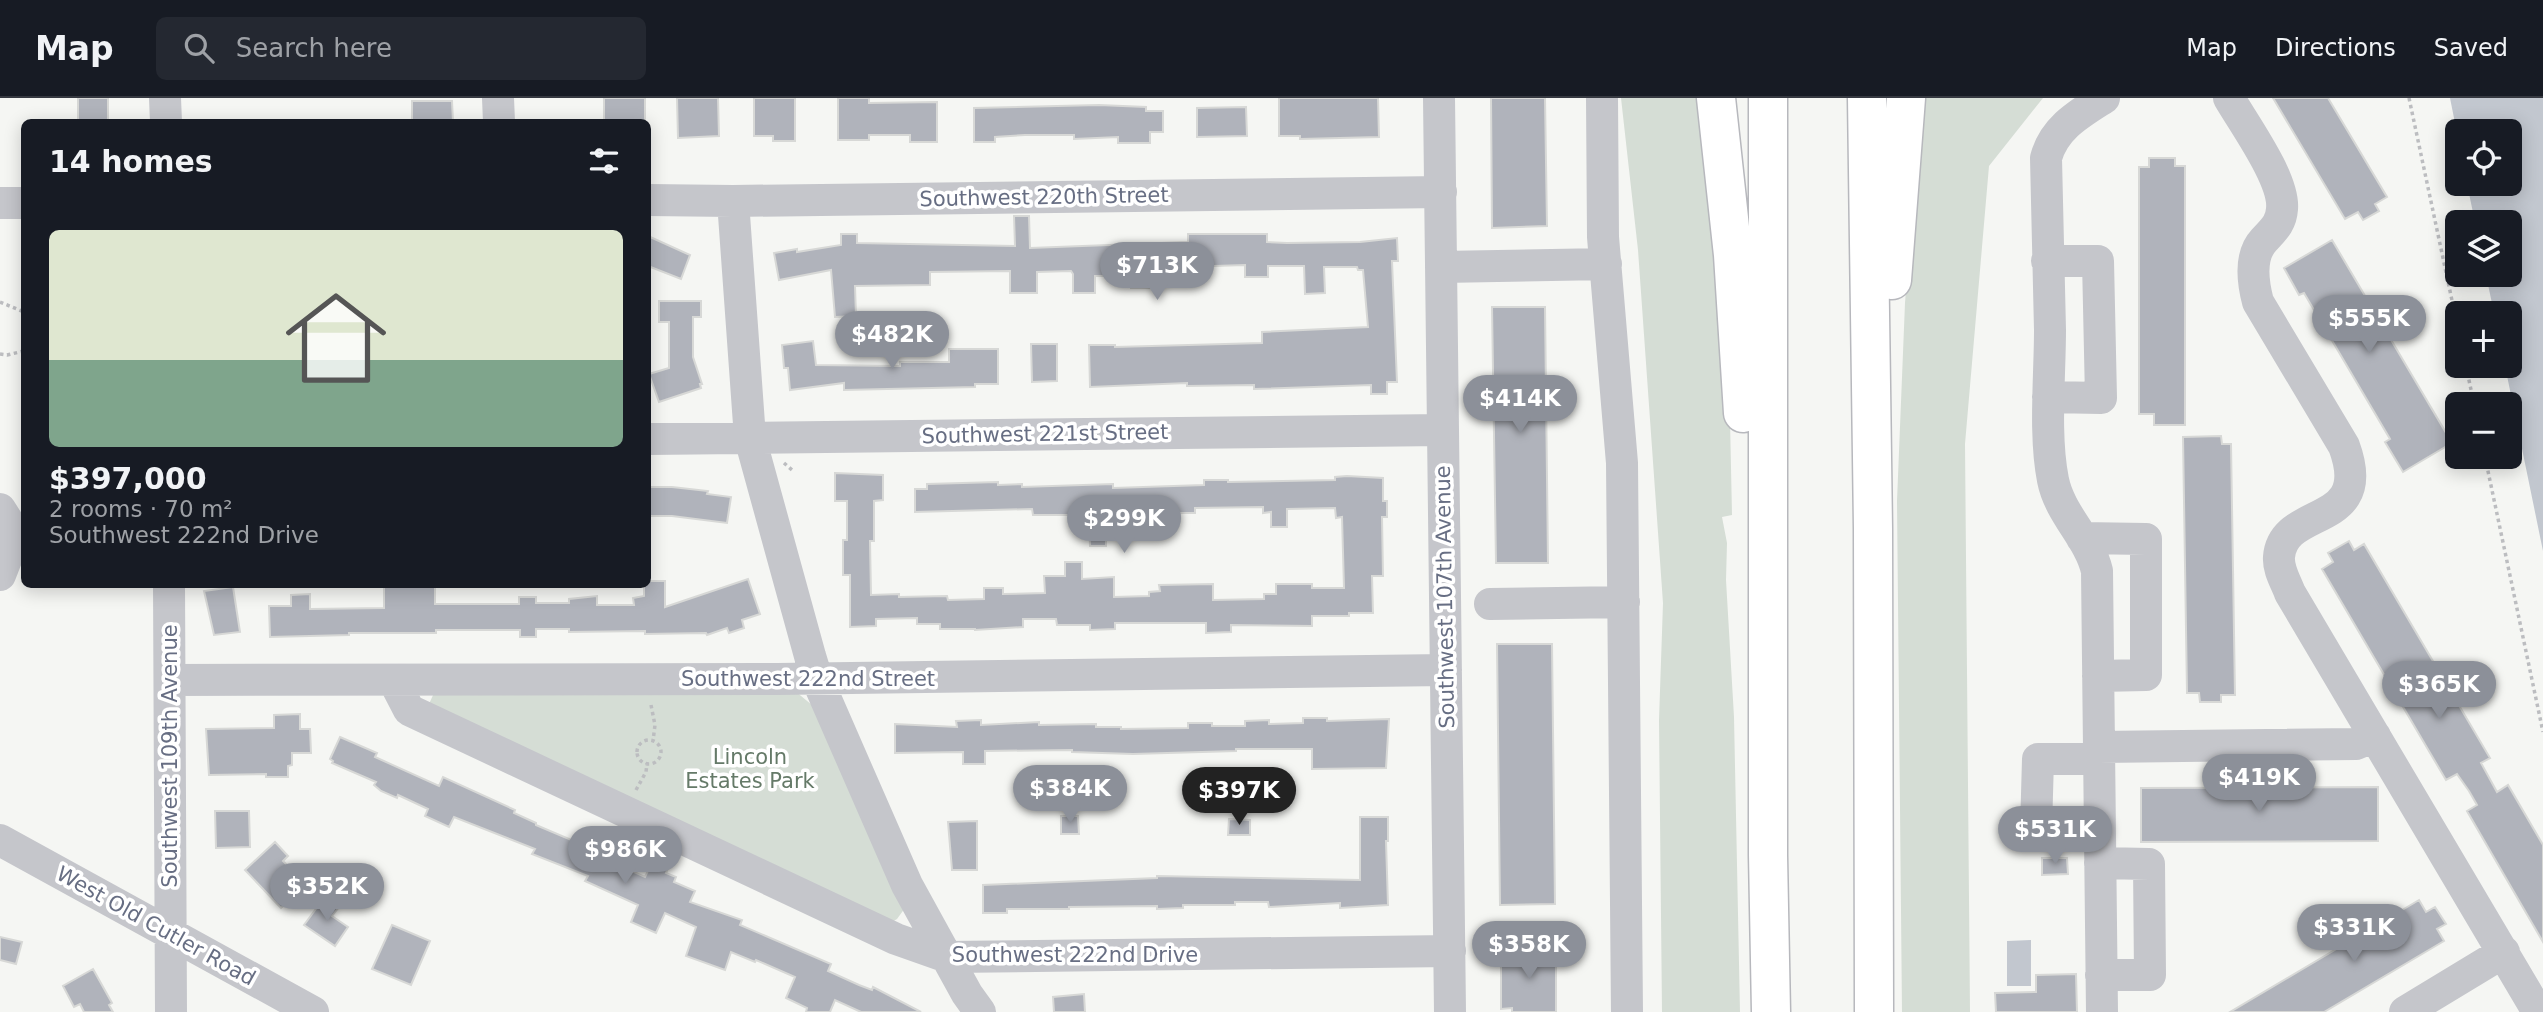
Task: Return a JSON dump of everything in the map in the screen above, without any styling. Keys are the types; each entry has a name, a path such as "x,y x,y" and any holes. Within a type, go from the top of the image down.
{"highway":[{"path":"1716,98 1740,347 1754,685 1768,855"},
{"path":"1768,98 1768,855 1771,1012"},
{"path":"1867,98 1874,1012"},
{"path":"1871,359 1888,318 1906,98"}],"street":[{"path":"165,98 166,119"},
{"path":"498,98 499,119"},
{"name":"Southwest 107th Avenue","path":"1439,98 1450,1012"},
{"path":"1602,98 1603,237 1621,437 1627,1012"},
{"path":"2230,98 2273,172 2282,200 2279,223 2258,249 2255,260 2254,288 2258,302 2344,446 2349,461 2349,489 2343,501 2289,535 2279,557 2280,568 2290,593 2538,1012"},
{"path":"2092,102 2054,138 2046,158 2048,397 2053,478 2058,499 2094,559 2097,570 2102,1012"},
{"name":"Southwest 220th Street","path":"651,200 1441,192"},
{"path":"733,201 750,438 817,679 907,885 980,1012"},
{"path":"0,203 21,203"},
{"path":"2047,261 2098,261 2101,398 2048,397"},
{"path":"1441,267 1606,264"},
{"name":"Southwest 221st Street","path":"651,439 1442,430"},
{"path":"0,509 12,528 7,557 0,575"},
{"path":"2081,538 2146,539 2146,676 2098,676"},
{"name":"Southwest 109th Avenue","path":"169,588 171,1012"},
{"path":"1490,604 1624,602"},
{"name":"Southwest 222nd Street","path":"170,680 817,679 1446,670"},
{"name":"Southwest 222nd Drive","path":"394,681 409,710 896,939 947,957 1450,951"},
{"path":"2099,830 2036,830 2038,759 2099,753 2356,744 2375,736"},
{"name":"West Old Cutler Road","path":"0,840 313,1012"},
{"path":"0,867 43,863"},
{"path":"2099,863 2149,864 2150,975 2101,975"},
{"path":"2405,1012 2504,952"}],"path":[{"path":"2409,98 2452,301"},
{"path":"0,302 21,311"},
{"path":"0,354 21,352"},
{"path":"2488,469 2543,732"},
{"path":"650,702 655,725 653,741"},
{"path":"644,741 653,741 660,748 660,755 656,761 647,763 639,758 637,750 644,741"},
{"path":"638,787 647,763"}],"green space":[{"path":"1621,98 1705,98 1729,371 1732,515 1722,517 1727,543 1726,580 1734,717 1740,1012 1662,1012 1659,720 1663,603 1638,250"},
{"path":"1921,98 2043,98 1989,166 1965,444 1970,1012 1902,1012 1897,501 1905,303"},
{"name":"Lincoln Estates Park","path":"795,691 812,705 905,908 892,922 429,704 434,693"}],"shaded area":[{"path":"2450,98 2543,98 2543,551 2522,449 2522,392 2510,392 2507,378 2522,378 2522,301 2491,301 2489,287 2522,287 2522,210 2472,210 2470,196 2522,196 2522,119 2454,119"},
{"path":"2031,940 2031,986 2007,986 2007,941"}],"building":[{"path":"78,98 108,98 108,119 78,119"},
{"path":"604,98 645,98 645,119 604,119"},
{"path":"677,98 718,98 719,136 678,138"},
{"path":"754,98 795,98 795,141 773,141 773,136 754,136"},
{"path":"838,98 869,98 869,103 937,102 937,142 910,142 910,135 869,135 869,140 838,140"},
{"path":"1279,98 1378,98 1379,137 1300,139 1300,136 1279,136"},
{"path":"1491,98 1545,98 1547,226 1492,228"},
{"path":"2273,98 2328,98 2387,197 2375,204 2379,211 2363,220 2358,212 2345,219"},
{"path":"412,101 452,101 453,119 412,119"},
{"path":"1099,105 1146,107 1146,111 1163,111 1163,132 1150,132 1150,143 1118,143 1118,137 1074,139 1074,135 995,137 995,142 974,142 974,108"},
{"path":"1246,107 1247,136 1197,137 1197,108"},
{"path":"2149,158 2175,158 2175,166 2185,166 2185,425 2154,425 2154,414 2139,414 2139,167 2149,167"},
{"path":"1014,216 1029,216 1030,248 1188,242 1188,234 1267,234 1267,242 1287,243 1360,242 1397,238 1398,261 1392,261 1397,382 1387,382 1387,394 1371,394 1371,385 1254,389 1254,385 1187,386 1187,383 1090,387 1089,345 1115,347 1262,343 1262,332 1368,327 1363,270 1358,270 1357,267 1324,267 1325,293 1305,294 1304,266 1268,266 1268,277 1245,277 1245,265 1150,268 1150,288 1131,288 1131,276 1095,276 1095,293 1073,293 1071,271 1037,272 1037,293 1010,293 1010,271 930,272 930,285 855,286 856,316 835,317 831,270 779,280 774,253 841,245 841,234 857,234 857,243 1015,246"},
{"path":"651,237 690,255 681,279 651,267"},
{"path":"2332,240 2445,431 2445,447 2403,472 2385,442 2390,439 2304,293 2299,295 2284,268"},
{"path":"659,301 701,301 701,317 693,317 693,357 701,388 659,402 651,373 669,368 669,322 659,322"},
{"path":"1492,307 1545,307 1548,563 1496,563"},
{"path":"813,341 816,365 900,366 900,362 949,362 949,349 998,349 998,384 975,384 975,387 844,390 844,383 790,390 782,345"},
{"path":"1031,344 1057,344 1057,381 1032,382"},
{"path":"2221,436 2222,444 2231,444 2235,695 2221,695 2221,702 2200,702 2199,693 2187,693 2183,437"},
{"path":"835,473 883,475 883,500 874,501 874,541 870,541 871,595 947,596 948,600 984,599 984,588 1003,588 1003,594 1045,593 1044,576 1065,576 1065,562 1082,562 1082,579 1114,577 1114,597 1149,596 1149,592 1160,591 1159,585 1213,584 1213,600 1264,599 1264,594 1276,594 1276,584 1312,584 1312,588 1344,588 1342,517 1336,518 1335,508 1287,509 1287,527 1271,527 1271,512 1263,513 1263,507 1195,508 1195,513 1112,513 1112,534 1106,534 1106,546 1090,546 1089,515 1033,515 1032,509 915,512 915,489 927,489 927,484 998,482 998,485 1022,484 1022,487 1113,484 1113,488 1204,485 1204,480 1335,480 1335,477 1347,476 1383,478 1383,501 1387,501 1387,517 1382,517 1383,576 1372,576 1373,613 1312,616 1312,626 1231,625 1231,632 1206,633 1206,623 1115,623 1115,629 1090,630 1090,625 1057,625 1056,619 1023,619 1023,627 975,630 940,629 940,624 917,624 917,618 876,619 876,626 850,627 850,575 843,575 843,540 847,540 847,501 835,501"},
{"path":"651,487 708,491 707,494 731,497 727,523 651,516"},
{"path":"2349,541 2354,550 2364,544 2490,758 2481,763 2497,792 2508,785 2543,845 2543,942 2467,811 2477,805 2469,791 2457,774 2446,780 2322,569 2333,562 2328,553"},
{"path":"748,579 760,614 742,620 744,628 729,633 727,628 707,635 536,629 536,637 520,637 520,630 436,630 436,633 270,637 269,606 291,606 291,595 310,594 310,609 384,608 384,588 435,588 435,604 519,604 519,597 536,597 536,603 569,603 569,599 597,596 597,605 634,605 633,598 644,596 644,588 651,588 651,581 665,581 665,607"},
{"path":"233,588 240,632 214,635 204,591"},
{"path":"1497,644 1552,644 1555,904 1500,905"},
{"path":"300,714 300,729 310,729 311,753 292,753 288,777 266,777 266,774 209,775 206,729 274,728 274,715"},
{"path":"1303,718 1327,718 1327,721 1389,719 1386,768 1312,769 1312,749 1236,749 1133,754 1072,750 985,751 985,764 963,764 963,752 895,753 895,724 957,727 956,721 981,720 981,725 1039,722 1039,725 1096,724 1096,727 1121,729 1188,728 1188,723 1245,726 1245,721 1269,720 1269,724 1303,723"},
{"path":"340,737 377,753 375,757 439,786 443,777 515,810 514,813 536,825 588,847 587,851 645,877 656,854 671,861 666,873 676,877 674,882 695,891 690,902 742,920 740,925 831,964 828,971 872,990 873,987 921,1012 861,1012 835,1000 830,1012 806,1012 807,1008 786,998 795,977 731,952 725,970 686,956 696,927 665,913 656,933 631,922 638,905 585,881 588,876 532,854 535,849 454,817 449,827 425,816 428,809 398,795 397,798 381,791 374,785 376,782 332,763 330,759"},
{"path":"2378,787 2378,841 2141,842 2141,788"},
{"path":"215,811 249,811 250,847 216,848"},
{"path":"1061,816 1078,816 1079,834 1061,834"},
{"path":"1360,817 1388,817 1388,905 1340,908 1340,903 1269,907 1268,902 1235,902 1235,905 1183,905 1183,908 1069,907 1007,909 1007,913 983,913 983,885 1157,876 1360,880"},
{"path":"1229,819 1250,820 1250,835 1228,835"},
{"path":"977,821 977,870 952,870 948,822"},
{"path":"275,842 288,856 283,861 290,868 283,875 298,892 281,908 245,870"},
{"path":"2042,858 2067,858 2068,874 2042,875"},
{"path":"324,898 339,907 332,916 348,927 335,946 304,925"},
{"path":"2419,900 2426,912 2435,907 2446,924 2437,929 2444,941 2324,1012 2230,1012"},
{"path":"392,925 430,941 411,985 372,969"},
{"path":"0,937 22,942 16,964 0,960"},
{"path":"1556,950 1556,1012 1512,1012 1512,1008 1501,1009 1501,951"},
{"path":"93,969 112,1003 109,1005 113,1012 84,1012 80,1004 74,1007 63,986"},
{"path":"2076,974 2077,1012 1996,1012 1995,993 2036,992 2036,975"},
{"path":"1084,994 1085,1012 1054,1012 1053,997"}]}
